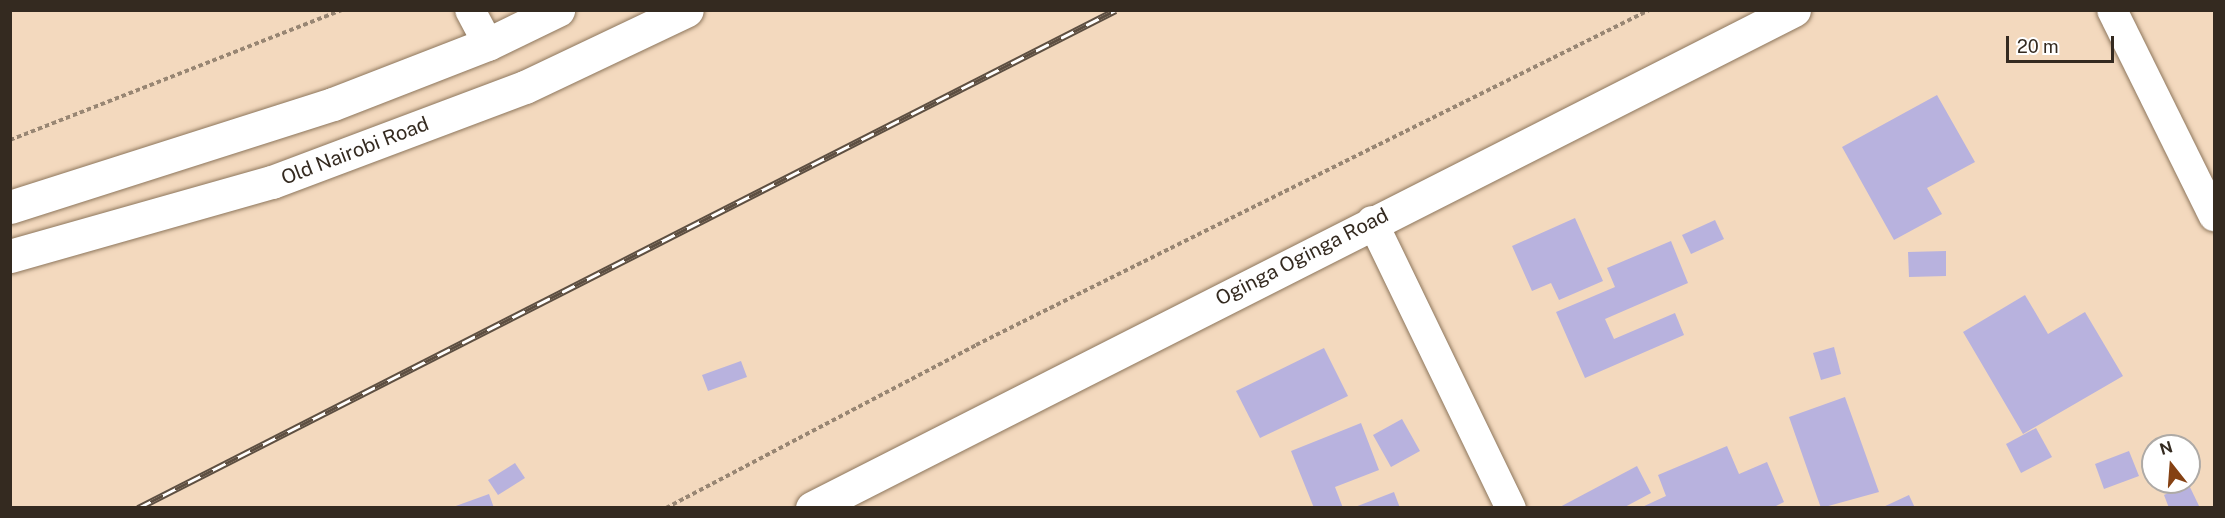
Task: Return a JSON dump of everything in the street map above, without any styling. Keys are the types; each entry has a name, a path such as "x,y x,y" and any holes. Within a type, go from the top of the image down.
{"main road":[{"path":"10,207 185,155 488,44 558,10"},
{"name":"Old Nairobi Road","path":"10,256 272,182 525,87 687,10"},
{"name":"Oginga Oginga Road","path":"812,507 1372,221 1794,10"}],"street":[{"path":"470,10 488,44"},
{"path":"2112,10 2214,216"},
{"path":"1372,221 1511,507"}],"path":[{"path":"10,140 341,10"},
{"path":"666,507 976,345 1649,10"}],"building":[{"path":"1937,95 1975,162 1927,188 1942,214 1894,240 1842,147"},
{"path":"1575,218 1603,281 1559,300 1551,283 1532,291 1512,246"},
{"path":"1715,220 1724,239 1691,254 1682,235"},
{"path":"1671,241 1688,283 1605,319 1614,339 1675,313 1684,335 1585,378 1556,312 1615,287 1607,268"},
{"path":"1946,251 1946,276 1909,277 1908,252"},
{"path":"2025,295 2048,334 2085,312 2123,376 2023,434 1963,332"},
{"path":"1834,347 1841,374 1821,380 1813,353"},
{"path":"1324,348 1348,396 1260,438 1236,391"},
{"path":"741,361 747,377 708,391 702,375"},
{"path":"1845,397 1879,492 1821,508 1789,417"},
{"path":"1402,419 1420,451 1391,467 1373,435"},
{"path":"1361,423 1379,470 1335,487 1343,508 1314,508 1291,451"},
{"path":"2036,428 2052,457 2021,473 2006,444"},
{"path":"1727,446 1739,474 1767,462 1784,502 1772,508 1640,508 1666,496 1658,475"},
{"path":"2129,451 2139,476 2104,489 2095,464"},
{"path":"515,463 525,478 498,495 488,480"},
{"path":"1637,466 1651,493 1623,508 1558,508"},
{"path":"1394,492 1400,508 1355,508 1355,507"},
{"path":"489,494 494,508 453,508 453,507"},
{"path":"2193,494 2200,508 2169,508 2164,495"},
{"path":"1909,495 1915,508 1881,508"}],"railway":[{"path":"138,508 1116,10"}]}
